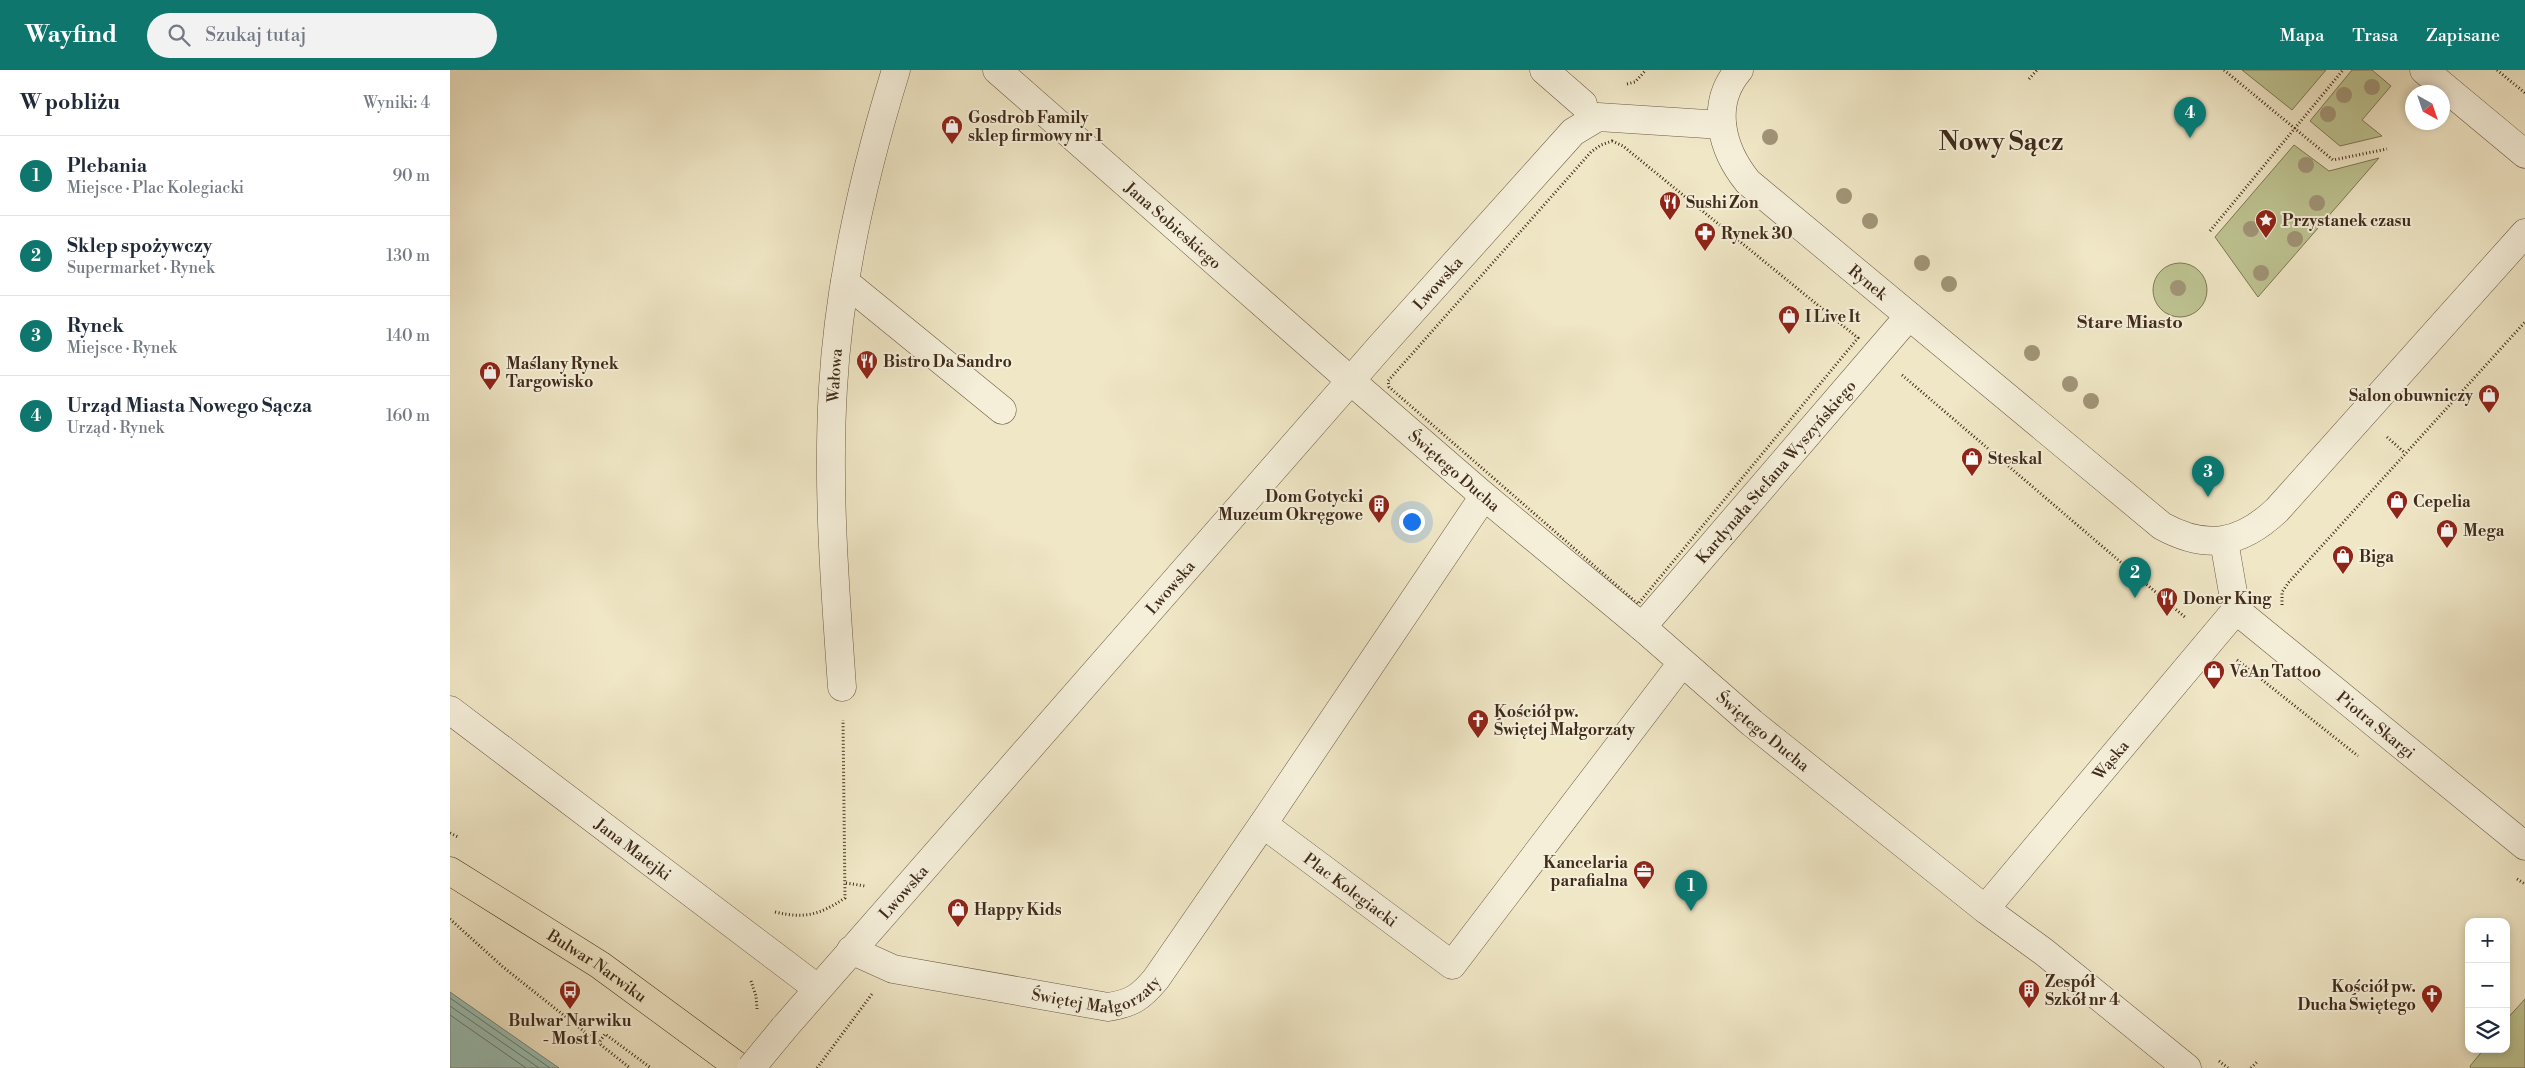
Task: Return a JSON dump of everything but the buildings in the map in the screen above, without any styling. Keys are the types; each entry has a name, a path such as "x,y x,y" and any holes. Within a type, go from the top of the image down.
{"main road":[{"name":"Bulwar Narwiku","path":"450,871 600,966 740,1068"}],"street":[{"name":"Wałowa","path":"842,687 832,553 833,388 845,282 869,167 896,70"},
{"name":"Jana Sobieskiego","path":"997,70 1351,381"},
{"path":"1544,70 1591,110 1722,124"},
{"name":"Rynek","path":"1739,70 1728,89 1723,106 1722,124 1725,146 1734,166 1748,182 2162,526 2181,536 2202,542 2224,541 2250,532 2262,525 2525,233"},
{"path":"2424,70 2525,154"},
{"name":"Lwowska","path":"751,1068 817,988 1591,110"},
{"path":"845,282 1002,410"},
{"name":"Kardynała Stefana Wyszyńskiego","path":"1642,627 1909,316"},
{"name":"Świętego Ducha","path":"1351,381 1484,496 1642,627 1752,723 1985,909 2044,952 2187,1068"},
{"path":"1263,824 1484,496"},
{"path":"2224,541 2236,610"},
{"name":"Piotra Skargi","path":"2236,610 2525,846"},
{"name":"Wąska","path":"1985,909 2236,610"},
{"name":"Plac Kolegiacki","path":"1263,824 1452,965 1682,663"},
{"name":"Jana Matejki","path":"450,710 817,988"},
{"name":"Świętej Małgorzaty","path":"851,950 893,969 1108,1007 1129,1003 1145,992 1156,979 1263,824"}],"path":[{"path":"2029,80 2037,70"},
{"path":"2224,70 2334,160 2387,149"},
{"path":"2210,231 2343,70"},
{"path":"2497,70 2525,93"},
{"path":"1580,164 1601,144 1612,141 1624,146 1858,338"},
{"path":"2285,609 2282,604 2282,592 2289,582 2525,322"},
{"path":"1899,372 2190,622"},
{"path":"2384,434 2405,453"},
{"path":"772,912 809,916 830,908 845,898 842,687"},
{"path":"450,919 503,967 630,1068"},
{"path":"817,1068 866,1001"},
{"path":"598,1044 605,1034 651,1068"},
{"path":"2251,1068 2258,1061"}],"green space":[{"path":"2242,70 2326,70 2292,110"},
{"path":"2352,70 2372,70 2391,86 2362,120 2382,136 2340,146 2310,121"},
{"path":"2294,145 2329,171 2379,158 2258,297 2215,237"},
{"path":"2180,263 2190,265 2199,271 2205,280 2207,290 2205,300 2199,309 2190,315 2180,317 2170,315 2161,309 2155,300 2153,290 2155,280 2161,271 2170,265"},
{"path":"2525,999 2525,1068 2471,1068 2470,1066 2481,1053 2510,1053 2510,1016"}],"water":[{"path":"450,992 559,1068 450,1068"}],"place":[{"name":"Urząd Miasta Nowego Sącza","path":"2190,138"},
{"name":"Gosdrob Family sklep firmowy nr 1","path":"952,145"},
{"name":"Sushi Zon","path":"1670,221"},
{"name":"Przystanek czasu","path":"2266,239"},
{"name":"Rynek 30","path":"1705,252"},
{"name":"I Live It","path":"1789,335"},
{"name":"Bistro Da Sandro","path":"867,380"},
{"name":"Maślany Rynek Targowisko","path":"490,391"},
{"name":"Salon obuwniczy","path":"2489,414"},
{"name":"Steskal","path":"1972,477"},
{"name":"Rynek","path":"2208,497"},
{"name":"Cepelia","path":"2397,520"},
{"name":"Dom Gotycki Muzeum Okręgowe","path":"1379,524"},
{"name":"Mega","path":"2447,549"},
{"name":"Biga","path":"2343,575"},
{"name":"Sklep spożywczy","path":"2135,598"},
{"name":"Doner King","path":"2167,617"},
{"name":"VeAn Tattoo","path":"2214,690"},
{"name":"Kościół pw. Świętej Małgorzaty","path":"1478,739"},
{"name":"Kancelaria parafialna","path":"1644,890"},
{"name":"Plebania","path":"1691,911"},
{"name":"Happy Kids","path":"958,928"},
{"name":"Zespół Szkół nr 4","path":"2029,1009"},
{"name":"Bulwar Narwiku - Most I","path":"570,1010"},
{"name":"Kościół pw. Ducha Świętego","path":"2432,1014"}],"district":[{"name":"Nowy Sącz","path":"2001,141"},
{"name":"Stare Miasto","path":"2130,322"}]}
